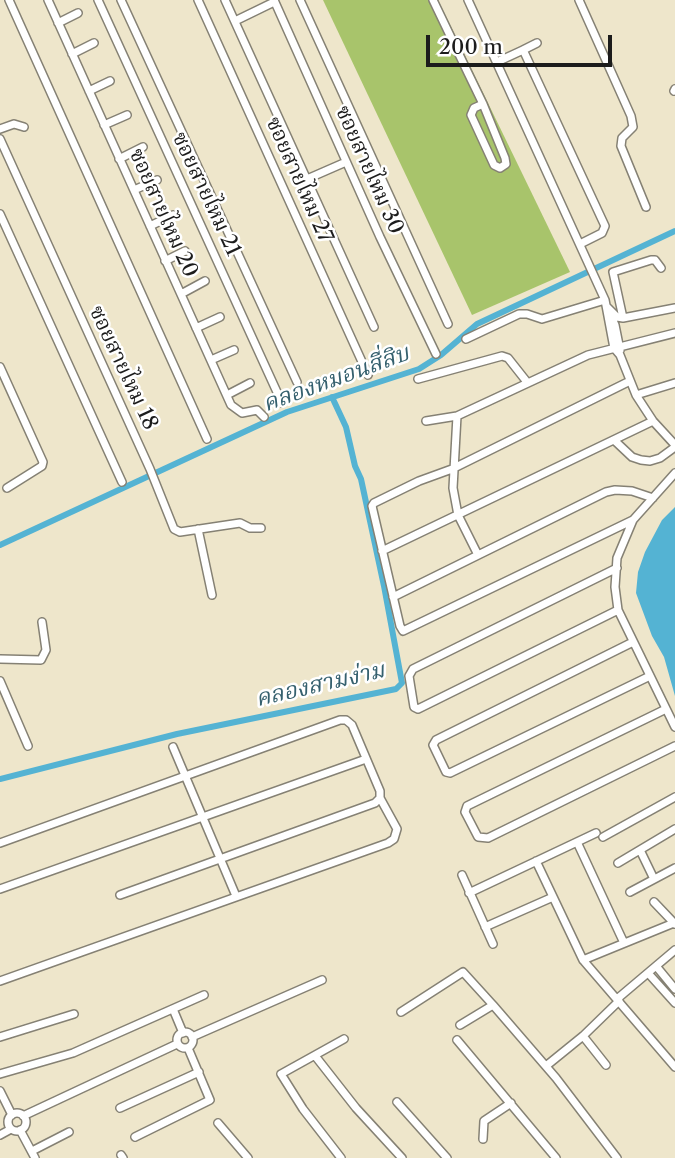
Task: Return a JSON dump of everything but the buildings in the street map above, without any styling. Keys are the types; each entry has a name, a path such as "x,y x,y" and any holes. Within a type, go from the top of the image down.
{"street":[{"path":"9,0 207,439"},
{"name":"ซอยสายไหม 20","path":"48,0 226,396"},
{"name":"ซอยสายไหม 21","path":"98,0 282,403"},
{"path":"121,0 297,382"},
{"name":"ซอยสายไหม 27","path":"198,0 368,375"},
{"path":"225,0 374,327"},
{"path":"299,0 448,324"},
{"path":"433,0 482,104 506,161 500,168 494,165 471,115 474,108 482,104"},
{"path":"468,0 613,319 617,346 636,394 653,421 675,446 660,458 641,460 632,457 614,440"},
{"path":"579,0 631,116 633,127 622,138 621,146 646,207"},
{"path":"234,21 274,1"},
{"name":"ซอยสายไหม 30","path":"274,1 436,354"},
{"path":"58,23 78,13"},
{"path":"72,54 94,43"},
{"path":"496,62 537,43"},
{"path":"523,50 605,226 603,233 580,244"},
{"path":"89,91 110,81"},
{"path":"104,125 127,115"},
{"path":"0,129 14,124 24,127"},
{"name":"ซอยสายไหม 18","path":"0,139 3,155 150,469 175,531 240,523 261,528"},
{"path":"120,159 144,147"},
{"path":"307,179 346,162"},
{"path":"134,190 157,180"},
{"path":"0,214 122,482"},
{"path":"150,226 173,215"},
{"path":"165,261 185,251"},
{"path":"623,318 613,272 651,260 661,268"},
{"path":"181,294 205,281"},
{"path":"607,306 617,317 623,318 675,308"},
{"path":"466,339 519,314 542,319 607,306"},
{"path":"196,328 219,317"},
{"path":"426,421 457,416 588,355 675,333"},
{"path":"211,360 234,350"},
{"path":"418,379 502,356 508,358 527,382"},
{"path":"0,367 43,462 42,466 7,488"},
{"path":"630,381 452,469 419,481 372,504 401,629 407,631 633,520"},
{"path":"250,383 226,396 231,405 240,412 257,410 264,417"},
{"path":"636,394 675,383"},
{"path":"457,416 453,488 458,515 478,555"},
{"path":"382,551 653,421"},
{"path":"675,473 633,520 617,558 615,587 618,610 675,727"},
{"path":"393,597 606,492 632,491 653,498"},
{"path":"198,529 212,595"},
{"path":"617,568 410,672 414,707 418,709 618,610"},
{"path":"0,659 41,660 46,650 42,622"},
{"path":"633,642 433,742 447,773 650,676"},
{"path":"0,681 28,746"},
{"path":"666,709 464,808 478,837 490,837 675,746"},
{"path":"0,843 340,720 346,720 352,726 380,790 380,798 397,829 394,839 0,981"},
{"path":"173,747 236,896"},
{"path":"0,889 366,759"},
{"path":"469,893 577,842 600,835 675,797"},
{"path":"120,895 375,803 380,798"},
{"path":"618,863 675,829"},
{"path":"577,842 624,943"},
{"path":"640,850 654,879"},
{"path":"536,861 583,960 675,1067"},
{"path":"630,892 675,868"},
{"path":"462,875 493,944"},
{"path":"485,927 553,897"},
{"path":"583,960 674,924 654,902"},
{"path":"546,1066 583,1036 618,1000 675,950"},
{"path":"656,966 675,989"},
{"path":"401,1012 463,972 546,1066 617,1158"},
{"path":"648,973 675,1003"},
{"path":"192,1037 323,980"},
{"path":"0,1074 73,1053 204,995"},
{"path":"460,1025 493,1005"},
{"path":"173,1009 183,1032"},
{"path":"0,1037 74,1014"},
{"path":"183,1032 192,1037 193,1042 188,1048"},
{"path":"177,1044 178,1036 183,1032"},
{"path":"583,1036 606,1065"},
{"path":"341,1158 281,1074 344,1039"},
{"path":"457,1040 556,1158"},
{"path":"177,1044 188,1048"},
{"path":"12,1115 23,1116 177,1044"},
{"path":"135,1137 210,1100 188,1048"},
{"path":"316,1056 356,1108 402,1158"},
{"path":"120,1108 199,1072"},
{"path":"1,1096 12,1115"},
{"path":"397,1102 447,1158"},
{"path":"483,1139 484,1121 511,1103"},
{"path":"12,1115 9,1121 34,1156 69,1132"},
{"path":"0,1135 26,1124 23,1116"},
{"path":"218,1123 248,1158"}],"green space":[{"path":"323,0 438,0 570,272 472,315"}],"water":[{"path":"675,507 675,696 664,657 652,636 636,593 638,572 645,552 662,520"}],"waterway":[{"name":"คลองหมอนสี่สิบ","path":"0,545 287,412 419,369 441,355 477,324 675,231"},
{"name":"คลองสามง่าม","path":"0,779 177,734 396,689 402,683 361,479 355,466 346,427 332,397"}]}
